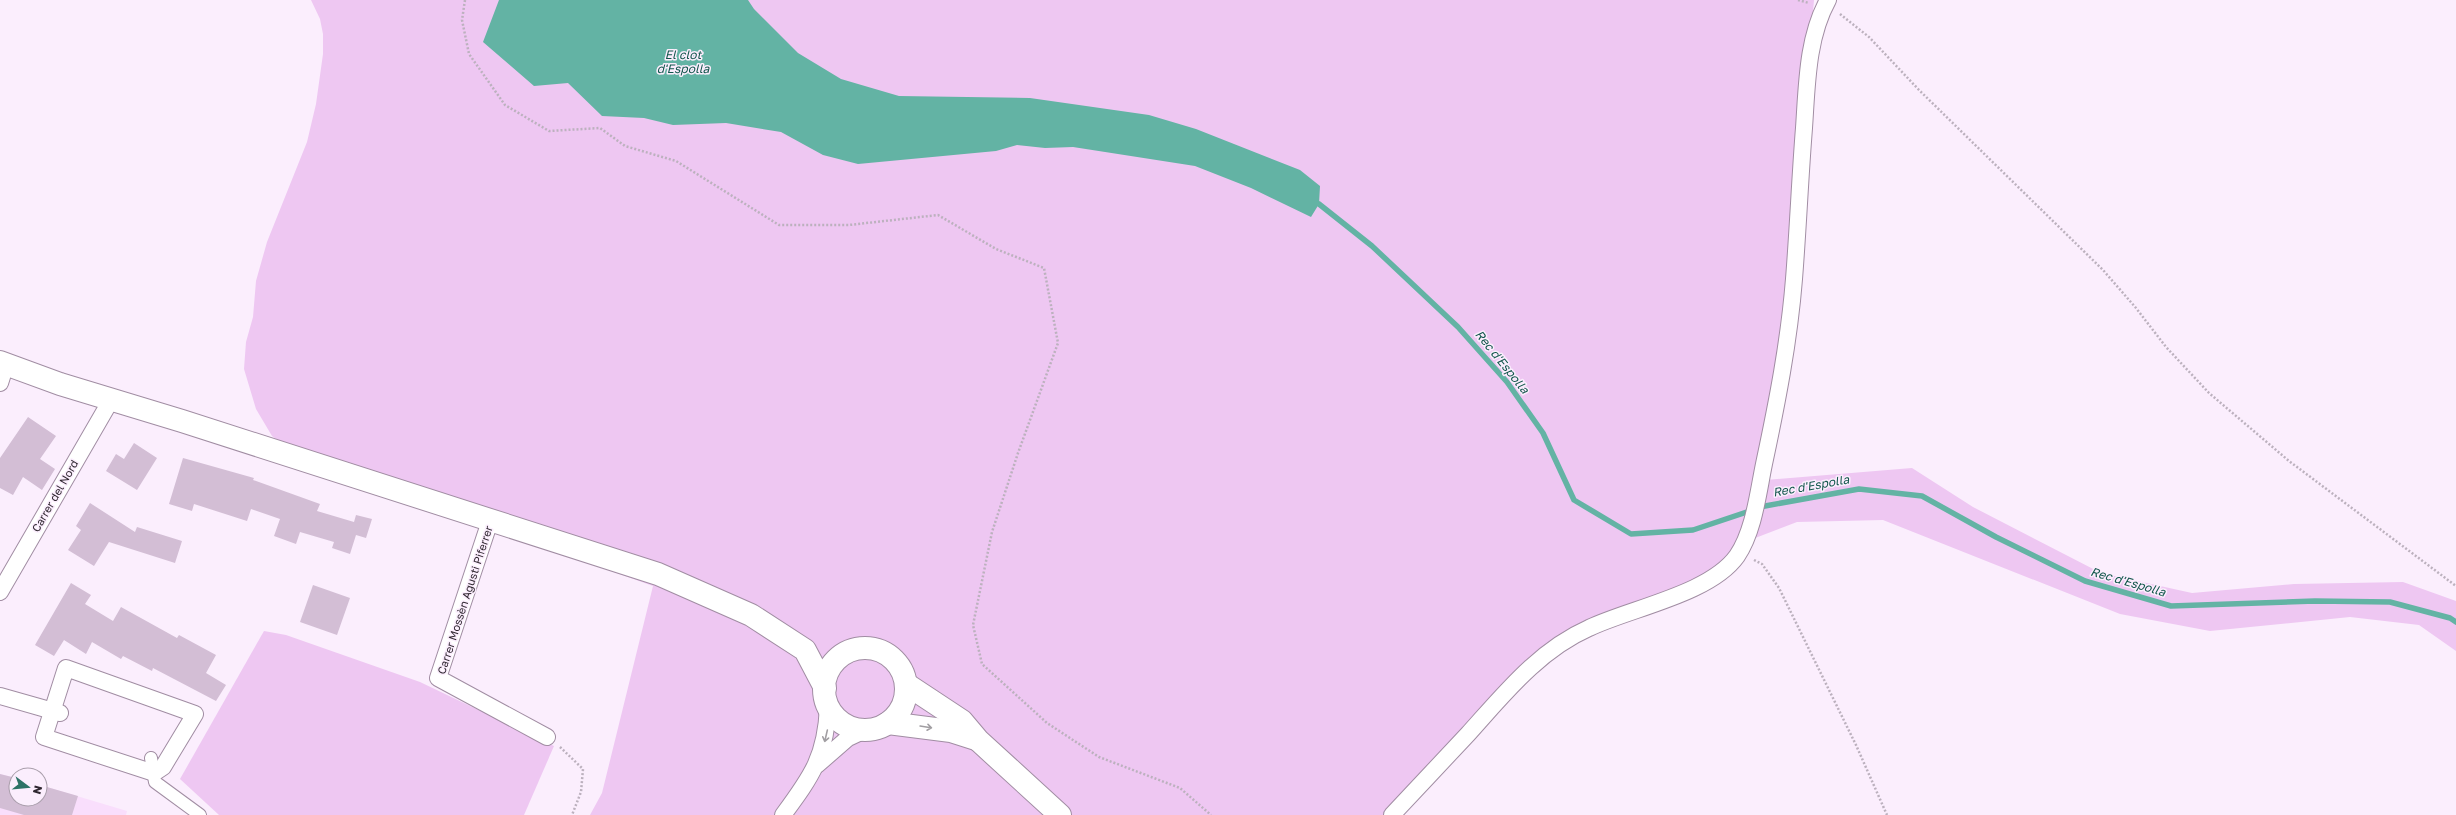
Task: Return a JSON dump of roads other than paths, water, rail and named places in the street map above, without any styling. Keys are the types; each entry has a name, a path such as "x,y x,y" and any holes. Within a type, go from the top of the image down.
{"main road":[{"path":"2,370 111,400 658,574 751,615 805,650 849,652 864,648 886,654 897,663 906,684 962,721 978,740 1060,815"},
{"path":"805,650 827,697 843,723 865,730 876,728 888,723 902,706 906,684"},
{"path":"827,697 832,666 849,652"},
{"path":"888,723 951,731 978,740"}],"street":[{"path":"1392,815 1524,673 1561,642 1614,617 1676,595 1714,578 1728,567 1738,553 1757,498 1783,372 1794,282 1809,64 1814,36 1826,4"},
{"name":"Carrer del Nord","path":"0,592 111,400"},
{"name":"Carrer Mossèn Agusti Piferrer","path":"490,521 438,678 547,737"},
{"path":"66,668 195,714 163,767 152,765 44,737 66,668"},
{"path":"0,696 60,713"},
{"path":"817,765 827,734 827,697"},
{"path":"783,815 817,765 848,738 865,730"},
{"path":"152,765 155,782 200,815"}],"water":[{"name":"El clot d'Espolla","path":"499,0 748,0 754,9 798,53 841,79 899,96 1030,98 1149,115 1196,129 1300,170 1320,186 1319,204 1311,217 1251,188 1195,166 1073,147 1045,148 1017,145 996,151 858,164 823,155 781,132 726,123 673,125 644,118 602,116 568,83 534,86 483,42"}],"waterway":[{"name":"Rec d'Espolla","path":"1319,204 1372,246 1458,327 1507,382 1543,433 1574,500 1631,534 1693,530 1765,506 1859,489 1922,496 1996,537 2085,581 2171,606 2315,601 2390,602 2450,618 2456,622"}]}
